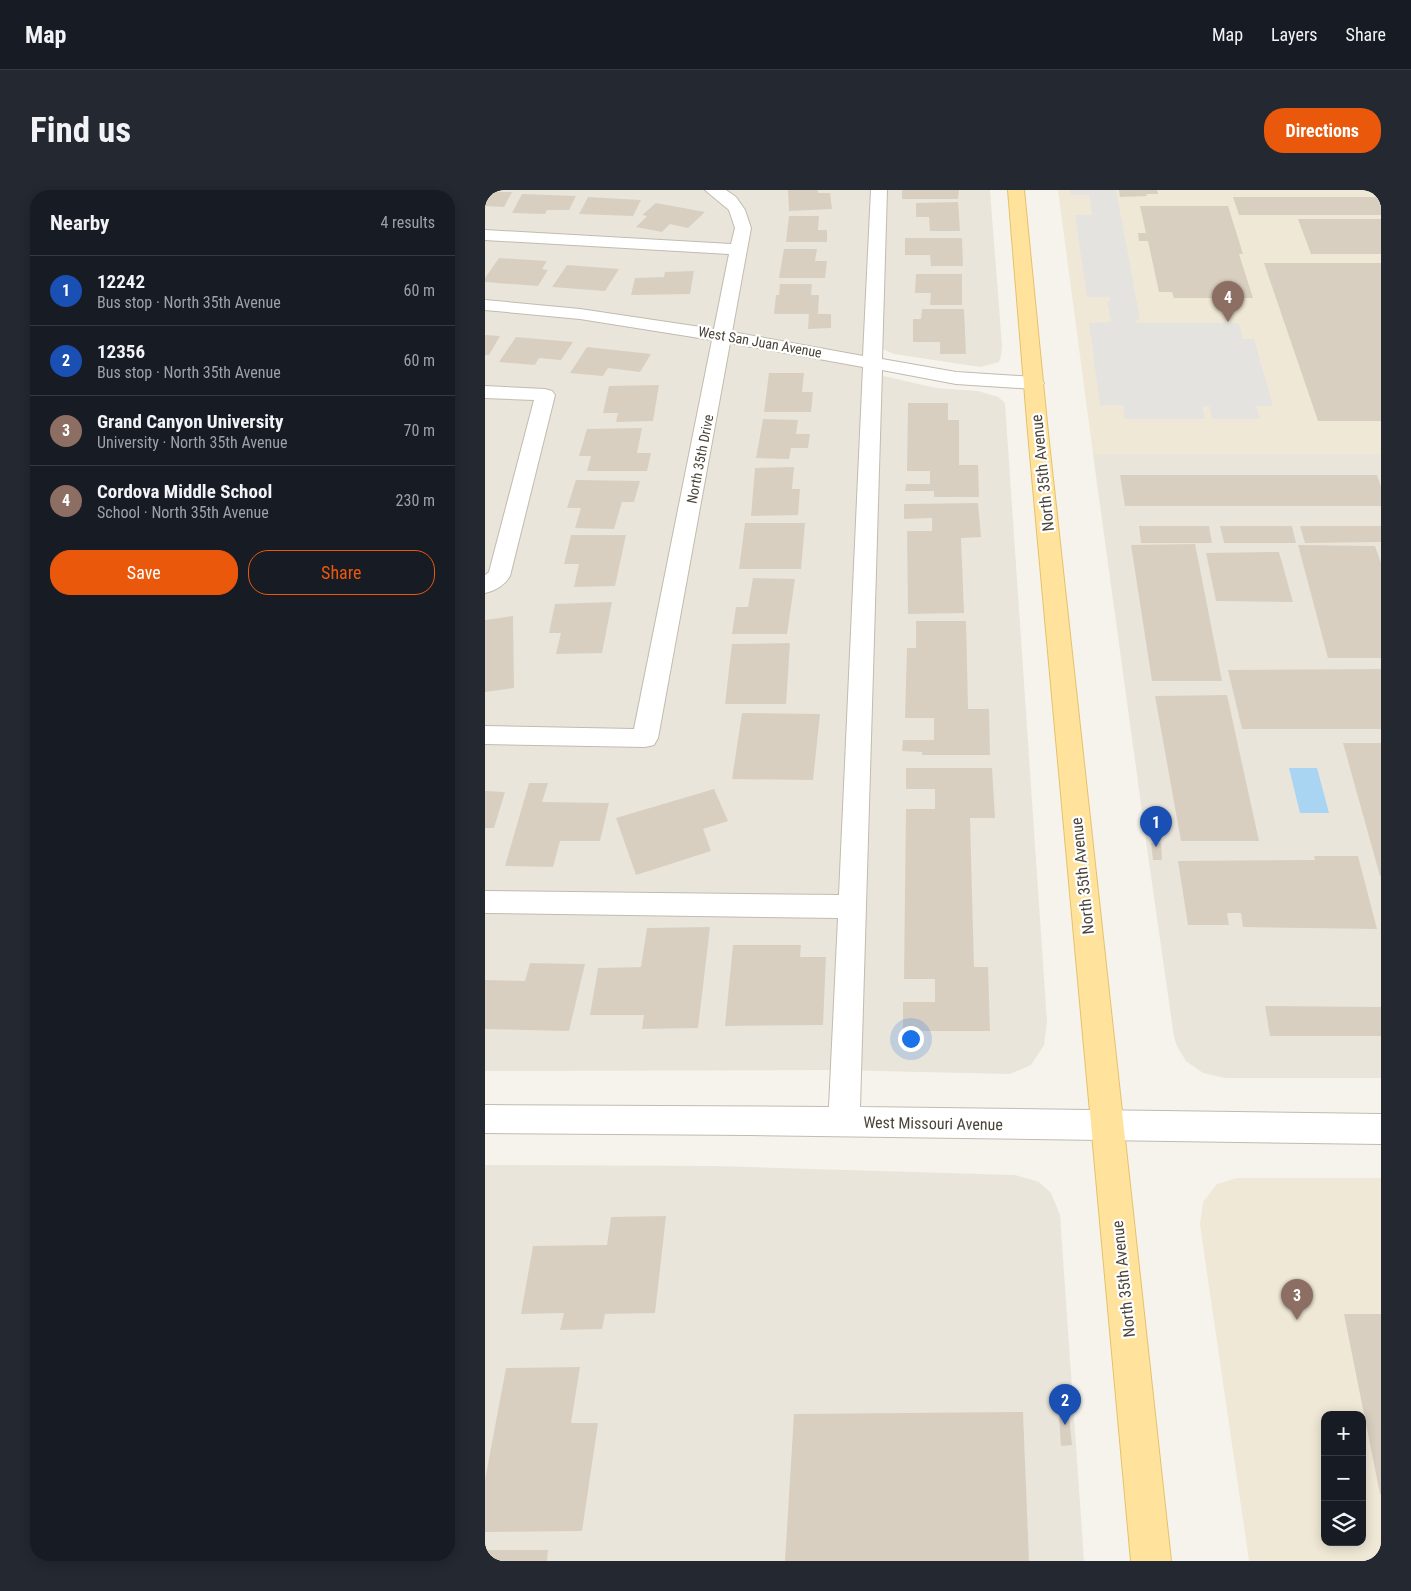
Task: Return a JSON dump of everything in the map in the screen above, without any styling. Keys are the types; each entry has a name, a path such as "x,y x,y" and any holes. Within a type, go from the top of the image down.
{"main road":[{"name":"North 35th Avenue","path":"1016,190 1151,1561"}],"street":[{"name":"North 35th Drive","path":"485,735 645,738 724,336 743,228 740,212 728,198 715,190"},
{"path":"844,1121 879,190"},
{"path":"485,235 740,250"},
{"name":"West San Juan Avenue","path":"485,305 580,314 724,336 956,378 1034,382"},
{"path":"485,392 545,395 499,576 485,586"},
{"path":"485,902 852,907"},
{"name":"West Missouri Avenue","path":"485,1119 844,1121 1381,1129"}],"shaded area":[{"path":"485,190 990,190 1002,346 999,362 980,367 894,354 864,341 862,371 936,388 978,391 998,397 1005,403 1047,1022 1044,1045 1031,1065 1010,1074 833,1070 485,1071"},
{"path":"1058,190 1381,190 1381,454 1093,454"},
{"path":"1070,190 1116,190 1140,319 1136,320 1137,323 1239,323 1243,339 1254,339 1273,406 1256,406 1260,419 1212,419 1209,406 1202,407 1205,419 1125,419 1123,405 1100,405 1089,323 1111,322 1107,301 1110,301 1110,297 1087,297 1075,215 1092,215 1089,195 1071,195"},
{"path":"1093,454 1381,454 1381,1078 1225,1078 1203,1073 1186,1061 1177,1046 1174,1037 1147,848"},
{"path":"485,1165 716,1166 1015,1175 1039,1182 1051,1193 1060,1215 1084,1561 485,1561"},
{"path":"1237,1178 1381,1178 1381,1561 1249,1561 1200,1225 1203,1202 1217,1184"}],"water":[{"path":"1289,768 1317,768 1329,813 1300,813"}],"building":[{"path":"788,190 818,190 818,193 830,193 832,209 789,211"},
{"path":"902,190 959,190 958,199 902,199"},
{"path":"1119,190 1157,190 1158,194 1120,197"},
{"path":"485,192 512,192 504,207 485,206"},
{"path":"522,194 576,196 569,210 547,210 545,214 512,213"},
{"path":"588,197 641,200 633,216 579,214"},
{"path":"1233,197 1381,197 1381,215 1239,215"},
{"path":"958,202 960,231 930,231 929,217 916,217 916,203"},
{"path":"656,203 705,212 688,228 670,224 662,232 636,227 647,216 642,215"},
{"path":"1140,206 1228,206 1243,254 1239,254 1253,298 1174,298 1172,292 1159,292 1148,241 1139,241 1138,233 1146,233"},
{"path":"789,216 819,216 818,230 827,230 827,242 786,242"},
{"path":"1298,219 1381,219 1381,254 1311,254"},
{"path":"905,238 962,238 963,266 931,266 930,255 905,255"},
{"path":"784,249 817,249 815,261 827,261 825,278 779,278"},
{"path":"499,258 547,261 542,269 548,270 538,286 485,282 485,278"},
{"path":"1264,263 1381,263 1381,421 1318,421"},
{"path":"567,265 619,269 605,291 552,287"},
{"path":"694,271 690,294 631,295 635,278 664,277 665,272"},
{"path":"916,274 962,274 962,305 930,305 931,293 915,293"},
{"path":"780,284 812,284 811,295 819,295 818,314 831,314 831,328 808,329 809,314 774,314 776,295 779,295"},
{"path":"922,309 964,309 966,354 940,354 940,342 913,342 913,319 921,319"},
{"path":"485,335 500,336 489,355 485,355"},
{"path":"516,337 573,342 561,360 539,358 535,365 499,362"},
{"path":"587,347 651,354 640,372 608,368 603,376 570,373"},
{"path":"769,373 804,373 802,392 813,392 811,412 764,412"},
{"path":"659,385 653,421 616,422 618,413 603,413 609,386"},
{"path":"908,403 948,403 948,420 959,420 959,465 978,465 979,497 934,497 934,491 905,491 906,484 930,484 930,471 907,471"},
{"path":"763,419 798,420 796,434 810,434 808,448 791,448 789,459 756,458"},
{"path":"642,428 637,453 651,453 647,471 587,471 591,456 579,456 587,429"},
{"path":"794,467 792,489 800,489 798,515 751,516 755,468"},
{"path":"1120,475 1377,475 1381,487 1381,506 1125,506"},
{"path":"576,480 640,481 634,502 622,502 614,529 575,528 581,508 567,508"},
{"path":"978,503 981,537 961,538 964,613 908,614 907,531 932,531 932,518 904,519 904,504"},
{"path":"745,523 805,523 801,569 739,569"},
{"path":"1139,526 1209,526 1212,543 1141,543"},
{"path":"1220,526 1292,526 1296,543 1224,543"},
{"path":"1300,526 1381,526 1381,542 1305,543"},
{"path":"571,535 626,535 615,586 574,587 579,564 564,564"},
{"path":"1195,544 1222,681 1152,681 1131,545"},
{"path":"1298,545 1375,546 1381,563 1381,658 1328,658"},
{"path":"1279,552 1293,602 1216,601 1206,553"},
{"path":"753,578 795,579 787,634 732,634 736,607 748,607"},
{"path":"612,602 602,653 556,654 561,633 549,633 555,604"},
{"path":"513,616 514,688 485,692 485,620"},
{"path":"916,621 966,621 968,709 989,709 990,755 922,755 922,752 902,751 903,740 934,740 934,718 905,718 907,648 916,648"},
{"path":"790,643 786,704 725,704 732,644"},
{"path":"1381,669 1381,729 1242,729 1228,670"},
{"path":"1227,695 1259,841 1181,841 1155,696"},
{"path":"742,713 820,714 813,780 732,779"},
{"path":"1343,743 1381,743 1381,876 1380,876"},
{"path":"906,768 992,768 995,818 970,818 974,967 988,967 990,1031 903,1031 903,1002 935,1002 935,979 904,979 906,809 935,809 935,789 906,789"},
{"path":"529,783 548,783 542,802 609,803 600,841 560,841 553,867 505,866"},
{"path":"714,789 728,821 703,829 711,851 636,875 616,818"},
{"path":"485,791 505,792 494,828 485,828"},
{"path":"1151,843 1161,843 1162,860 1153,860"},
{"path":"1314,856 1358,856 1377,929 1243,927 1241,913 1227,913 1229,925 1188,925 1178,861 1315,860"},
{"path":"710,927 698,1028 642,1029 644,1015 590,1015 598,968 641,967 647,928"},
{"path":"733,945 801,945 800,957 826,957 823,1025 725,1026"},
{"path":"530,963 585,964 569,1031 485,1029 485,980 525,981"},
{"path":"1265,1006 1381,1007 1381,1036 1270,1036"},
{"path":"666,1216 655,1313 605,1314 602,1329 560,1330 564,1313 521,1314 533,1246 607,1245 611,1217"},
{"path":"1344,1314 1381,1314 1381,1494 1366,1424 1366,1411 1363,1411"},
{"path":"580,1367 571,1423 598,1423 582,1531 485,1532 485,1480 506,1368"},
{"path":"1023,1412 1029,1561 785,1561 794,1414"},
{"path":"1059,1416 1069,1416 1072,1445 1061,1446"},
{"path":"485,1550 548,1550 547,1561 485,1561"}],"place":[{"name":"Cordova Middle School","path":"1228,322"},
{"name":"12242","path":"1156,847"},
{"name":"Grand Canyon University","path":"1297,1320"},
{"name":"12356","path":"1065,1425"}]}
